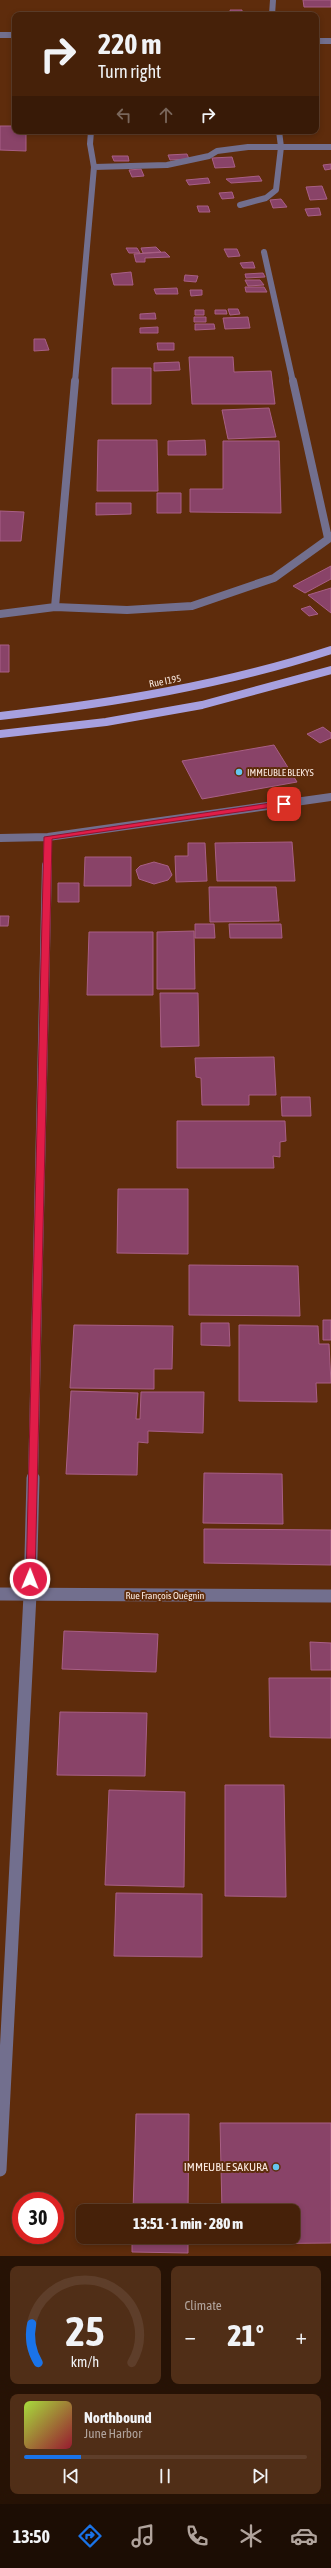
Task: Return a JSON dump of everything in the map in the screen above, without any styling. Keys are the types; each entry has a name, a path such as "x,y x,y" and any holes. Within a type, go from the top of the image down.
{"main road":[{"name":"Rue I195","path":"0,716 93,706 184,689 331,650"},
{"path":"0,734 106,722 202,705 331,670"}],"street":[{"path":"272,12 273,0"},
{"path":"0,35 12,35"},
{"path":"319,41 331,41"},
{"path":"55,607 94,167 90,144 91,134"},
{"path":"240,205 266,198 276,190 281,147 279,134"},
{"path":"94,167 167,165 209,156 212,152 225,149 331,147"},
{"path":"0,614 55,607 127,610 192,606 274,578 330,538 264,252"},
{"path":"0,838 48,837 331,797"},
{"path":"0,2170 30,1594 48,837"},
{"name":"Rue François Ouégnin","path":"0,1594 331,1596"}],"building":[{"path":"303,0 331,0 331,7 304,7"},
{"path":"230,10 242,10 242,12 230,12"},
{"path":"0,126 12,126 12,134 26,134 26,151 0,150"},
{"path":"187,154 189,159 170,160 168,155"},
{"path":"112,156 128,156 129,161 114,161"},
{"path":"232,157 235,167 215,168 212,158"},
{"path":"331,164 331,169 325,170 323,165"},
{"path":"141,169 144,176 132,177 129,170"},
{"path":"259,176 262,181 231,183 226,179"},
{"path":"208,178 210,183 189,185 186,180"},
{"path":"322,186 327,199 310,200 306,187"},
{"path":"232,192 234,198 222,199 219,193"},
{"path":"281,199 287,207 273,208 270,200"},
{"path":"197,206 208,206 210,212 199,212"},
{"path":"319,208 321,215 308,216 305,209"},
{"path":"156,247 161,252 143,253 141,248"},
{"path":"126,248 137,248 140,253 129,253"},
{"path":"224,249 237,249 240,256 228,257"},
{"path":"165,252 170,257 145,258 145,262 136,262 134,254"},
{"path":"253,262 255,268 243,268 240,263"},
{"path":"131,272 133,285 114,285 111,274"},
{"path":"263,273 265,277 246,278 245,274"},
{"path":"185,275 198,276 196,282 184,281"},
{"path":"245,280 260,280 264,285 248,286"},
{"path":"245,287 264,287 267,292 246,292"},
{"path":"177,288 178,294 156,294 154,289"},
{"path":"190,290 202,290 202,295 191,296"},
{"path":"228,309 238,309 240,314 230,315"},
{"path":"195,310 204,310 204,315 195,315"},
{"path":"215,310 226,310 227,314 215,314"},
{"path":"155,313 156,319 140,319 140,314"},
{"path":"194,317 206,317 206,322 194,322"},
{"path":"248,317 250,328 225,329 223,318"},
{"path":"195,324 214,324 215,329 195,330"},
{"path":"158,327 158,333 140,333 140,328"},
{"path":"34,339 45,339 49,350 34,351"},
{"path":"157,343 174,343 174,350 158,350"},
{"path":"189,357 233,357 234,372 271,371 275,404 192,404"},
{"path":"179,362 180,370 154,371 154,363"},
{"path":"112,368 151,368 151,404 112,404"},
{"path":"269,408 276,437 228,439 222,410"},
{"path":"98,440 157,440 158,491 97,491"},
{"path":"205,440 206,455 168,455 168,441"},
{"path":"223,441 279,441 281,513 190,512 190,489 223,489"},
{"path":"157,493 181,493 181,513 157,513"},
{"path":"96,503 131,503 131,514 96,515"},
{"path":"0,511 24,512 21,541 0,541"},
{"path":"331,566 331,579 305,593 293,586"},
{"path":"331,588 331,613 308,595"},
{"path":"310,606 318,614 309,616 301,609"},
{"path":"0,645 9,645 9,672 0,672"},
{"path":"323,727 331,733 331,738 320,743 307,734"},
{"name":"IMMEUBLE BLEKYS","path":"274,745 297,782 202,799 182,761"},
{"path":"292,842 295,881 217,881 215,843"},
{"path":"188,843 205,843 207,881 176,882 175,856 188,856"},
{"path":"85,857 131,857 131,886 84,886"},
{"path":"154,862 168,866 172,875 168,880 154,884 139,879 136,870 140,866"},
{"path":"58,883 79,883 79,902 58,902"},
{"path":"209,887 276,887 279,921 210,922"},
{"path":"0,916 9,916 8,926 0,926"},
{"path":"195,924 214,924 215,938 195,938"},
{"path":"229,924 281,924 282,938 230,938"},
{"path":"194,931 195,989 157,989 157,932"},
{"path":"89,932 153,932 153,995 87,995"},
{"path":"160,993 198,993 199,1046 161,1047"},
{"path":"274,1057 276,1095 249,1095 249,1105 202,1105 201,1078 196,1077 195,1058"},
{"path":"281,1097 310,1097 311,1116 282,1116"},
{"path":"177,1121 285,1121 286,1141 280,1142 280,1157 273,1156 274,1168 177,1168"},
{"path":"118,1189 188,1189 188,1254 117,1253"},
{"path":"189,1265 298,1266 300,1316 189,1315"},
{"path":"323,1320 331,1320 331,1340 323,1340"},
{"path":"201,1323 229,1323 230,1346 201,1345"},
{"path":"74,1325 173,1326 172,1369 154,1369 154,1389 70,1388"},
{"path":"239,1325 318,1326 319,1344 329,1344 331,1383 316,1383 317,1402 239,1401"},
{"path":"71,1391 138,1393 136,1419 140,1419 141,1392 204,1392 203,1433 148,1431 148,1443 138,1442 137,1475 66,1474"},
{"path":"204,1473 282,1474 283,1524 203,1523"},
{"path":"204,1529 331,1530 331,1565 204,1563"},
{"path":"64,1631 158,1634 156,1672 62,1669"},
{"path":"310,1642 331,1643 331,1670 311,1670"},
{"path":"269,1678 331,1678 331,1738 270,1737"},
{"path":"60,1712 147,1713 145,1776 57,1775"},
{"path":"225,1785 284,1785 286,1897 225,1896"},
{"path":"109,1790 185,1792 184,1887 105,1885"},
{"path":"116,1893 202,1894 202,1957 114,1956"},
{"path":"136,2114 189,2114 188,2204 133,2204"},
{"name":"IMMEUBLE SAKURA","path":"220,2123 331,2123 331,2243 300,2243 300,2204 222,2204"},
{"path":"132,2244 188,2244 188,2253 132,2252"}],"place":[{"name":"IMMEUBLE BLEKYS","path":"239,772"},
{"name":"IMMEUBLE SAKURA","path":"276,2167"}],"route":[{"path":"30,1579 48,837 284,804"}]}
